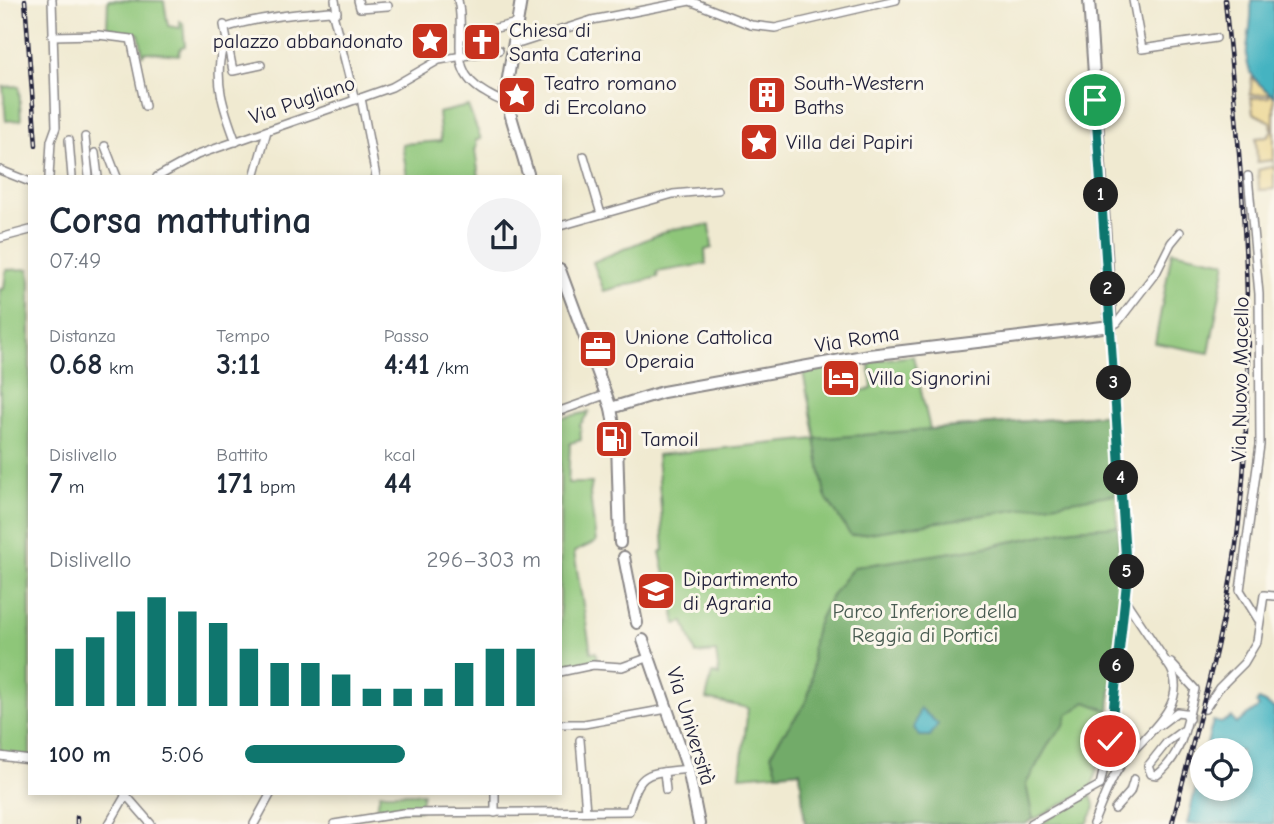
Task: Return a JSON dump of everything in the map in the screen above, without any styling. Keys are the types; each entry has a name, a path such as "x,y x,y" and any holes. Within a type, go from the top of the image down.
{"main road":[{"path":"522,0 506,102 528,175"},
{"path":"1089,0 1111,325"},
{"path":"562,275 611,408 617,442 620,543"},
{"name":"Via Roma","path":"611,408 663,392 869,355 1111,325"},
{"path":"624,557 638,623"},
{"name":"Via Università","path":"643,640 688,769 699,824"}],"street":[{"path":"49,175 51,141 57,127 52,0"},
{"path":"333,14 337,12 335,0"},
{"path":"358,0 360,8 388,6"},
{"path":"458,0 461,36 459,59 471,83 506,102"},
{"path":"521,43 592,20 690,1 751,25 775,28 896,0"},
{"path":"1133,0 1142,49 1216,38"},
{"path":"261,65 233,71 225,26 249,20 330,11 358,99 376,175"},
{"path":"461,36 517,23"},
{"path":"52,36 98,35 131,39 145,106"},
{"path":"236,142 218,82 217,68 223,47 265,40"},
{"name":"Via Pugliano","path":"161,175 197,155 392,87 439,60 459,59 499,50"},
{"path":"255,175 267,131"},
{"path":"85,137 89,175"},
{"path":"69,140 72,175"},
{"path":"105,146 116,175"},
{"path":"95,153 98,175"},
{"path":"584,156 601,214"},
{"path":"0,170 28,181"},
{"name":"Via Nuovo Macello","path":"1248,176 1259,294 1260,446 1240,590 1258,619"},
{"path":"562,225 673,194 718,190"},
{"path":"0,239 28,231"},
{"path":"1093,824 1110,741 1121,615 1127,578 1111,325 1118,323 1129,311 1180,232"},
{"path":"562,410 606,396"},
{"path":"1205,709 1257,641 1258,619 1264,595 1274,596"},
{"path":"1030,824 1100,791 1164,717 1176,691 1177,682 1125,600"},
{"path":"1121,615 1137,619"},
{"path":"1150,638 1195,689 1188,723 1163,769 1157,775 1151,774 1148,770 1152,762 1167,742 1182,731"},
{"path":"562,672 593,665 622,667 650,657"},
{"path":"562,724 584,724 667,709"},
{"path":"1164,717 1182,712 1188,715 1188,723"},
{"path":"580,740 586,811"},
{"path":"0,756 28,760"},
{"path":"334,824 404,813 629,811 634,788 645,776 688,769"},
{"path":"664,772 666,790"},
{"path":"1115,808 1129,792 1134,779"},
{"path":"109,824 125,795"},
{"path":"128,795 151,824"},
{"path":"254,824 270,795"},
{"path":"491,824 495,795"}],"green space":[{"path":"108,0 164,1 168,26 180,28 180,21 183,23 185,46 181,47 179,55 146,52 143,55 139,34 114,32 114,29 107,28"},
{"path":"19,86 21,120 6,121 3,87"},
{"path":"468,106 481,139 476,140 475,149 479,175 407,175 402,144 441,141 438,113"},
{"path":"710,225 712,248 705,250 706,264 657,272 658,277 604,291 593,262 671,229"},
{"path":"1172,251 1226,262 1209,353 1155,343"},
{"path":"28,269 28,757 0,753 0,289 4,289 6,270"},
{"name":"Parco Inferiore della Reggia di Portici","path":"913,356 930,429 1111,414 1121,589 1106,739 1091,789 1025,824 805,824 800,771 740,776 748,708 706,699 712,673 719,675 716,652 696,654 684,622 676,624 660,552 664,550 657,455 816,439 803,372 829,367 832,385 836,384 839,394 872,389 869,361"},
{"path":"589,412 580,425 581,440 570,443 568,483 592,483 590,494 596,542 574,552 591,652 596,652 598,663 562,668 562,418"},
{"path":"1111,414 1116,494 851,536 825,496 815,439"},
{"path":"1118,526 1121,589 1109,711 1086,702 1067,715 1064,726 1051,740 1026,784 1033,819 1025,824 805,824 800,771 778,773 771,755 809,694 813,642 818,622 834,592 854,567 985,547 1073,529"},
{"path":"380,795 423,795 420,810 376,812"},
{"path":"1091,795 1095,808 1087,824 1040,824"}],"sand":[{"path":"1252,78 1274,96 1274,164 1273,160 1257,162 1256,138 1267,137 1272,130 1271,122 1253,113 1251,98 1269,97 1269,94 1250,95"},
{"path":"1274,166 1274,189 1259,190 1258,170"}],"water":[{"path":"1251,0 1274,0 1274,96 1260,85 1248,63"},
{"path":"1259,700 1274,708 1274,824 1187,824 1192,801 1253,801 1253,738 1208,738 1213,721 1221,723 1232,717 1236,724 1259,707 1256,703"},
{"path":"920,708 938,724 930,736 920,736 914,728"}],"tunnel":[{"path":"1185,728 1205,709"}],"railway":[{"path":"25,0 36,145"},
{"path":"1172,824 1224,616 1236,545 1243,477 1248,340 1246,272 1238,136 1225,0"},
{"path":"77,817 77,824"}],"place":[{"name":"palazzo abbandonato","path":"430,41"},
{"name":"Chiesa di Santa Caterina","path":"482,42"},
{"name":"Teatro romano di Ercolano","path":"517,95"},
{"name":"South-Western Baths","path":"767,95"},
{"name":"Villa dei Papiri","path":"759,142"},
{"name":"Unione Cattolica Operaia","path":"598,349"},
{"name":"Villa Signorini","path":"841,378"},
{"name":"Tamoil","path":"614,439"},
{"name":"Dipartimento di Agraria","path":"656,591"}],"route":[{"path":"1095,100 1127,578 1121,615 1110,741"}]}
